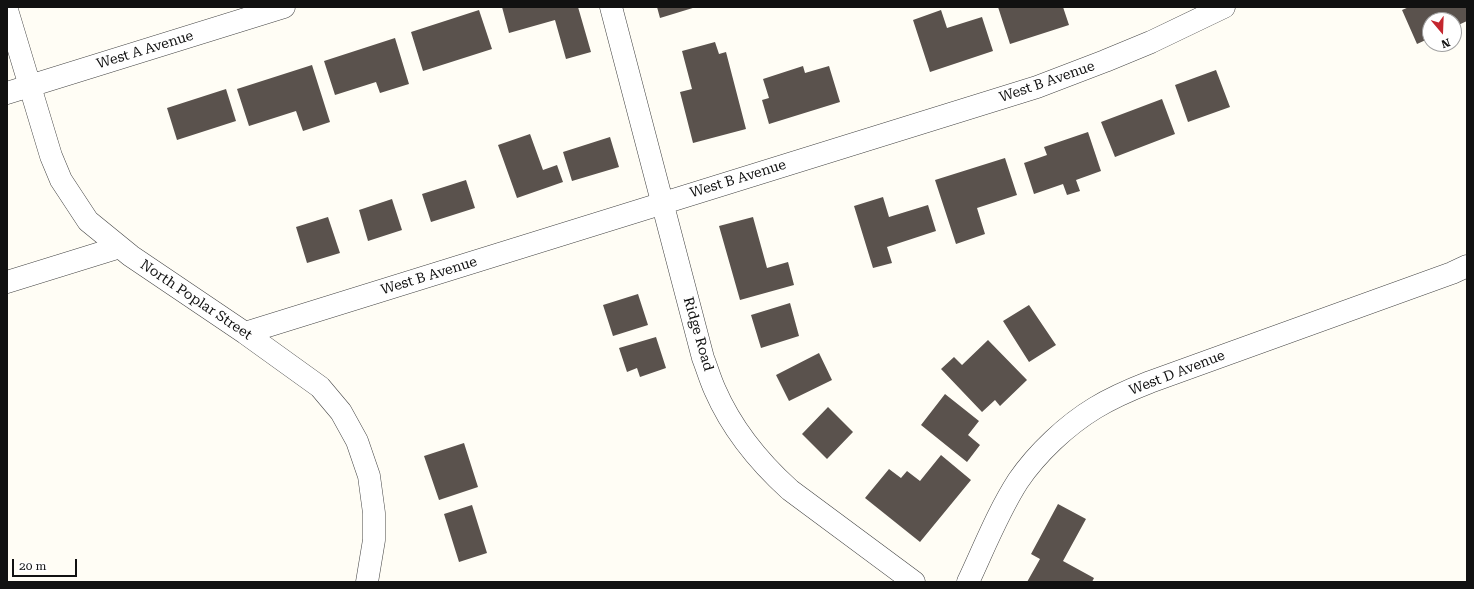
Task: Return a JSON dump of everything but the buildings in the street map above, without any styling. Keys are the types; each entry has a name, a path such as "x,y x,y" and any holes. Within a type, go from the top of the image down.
{"street":[{"name":"West A Avenue","path":"7,93 284,7"},
{"name":"Ridge Road","path":"611,7 703,358 715,391 734,426 753,453 790,490 914,582"},
{"name":"West B Avenue","path":"245,333 1037,86 1112,59 1224,7"},
{"name":"North Poplar Street","path":"7,10 50,156 61,180 88,221 131,256 245,333 320,387 341,412 357,441 369,476 374,514 374,540 367,582"},
{"path":"7,282 120,247"},
{"name":"West D Avenue","path":"968,582 995,522 1018,481 1034,460 1061,433 1095,408 1121,394 1150,382 1452,274 1467,266"}]}
